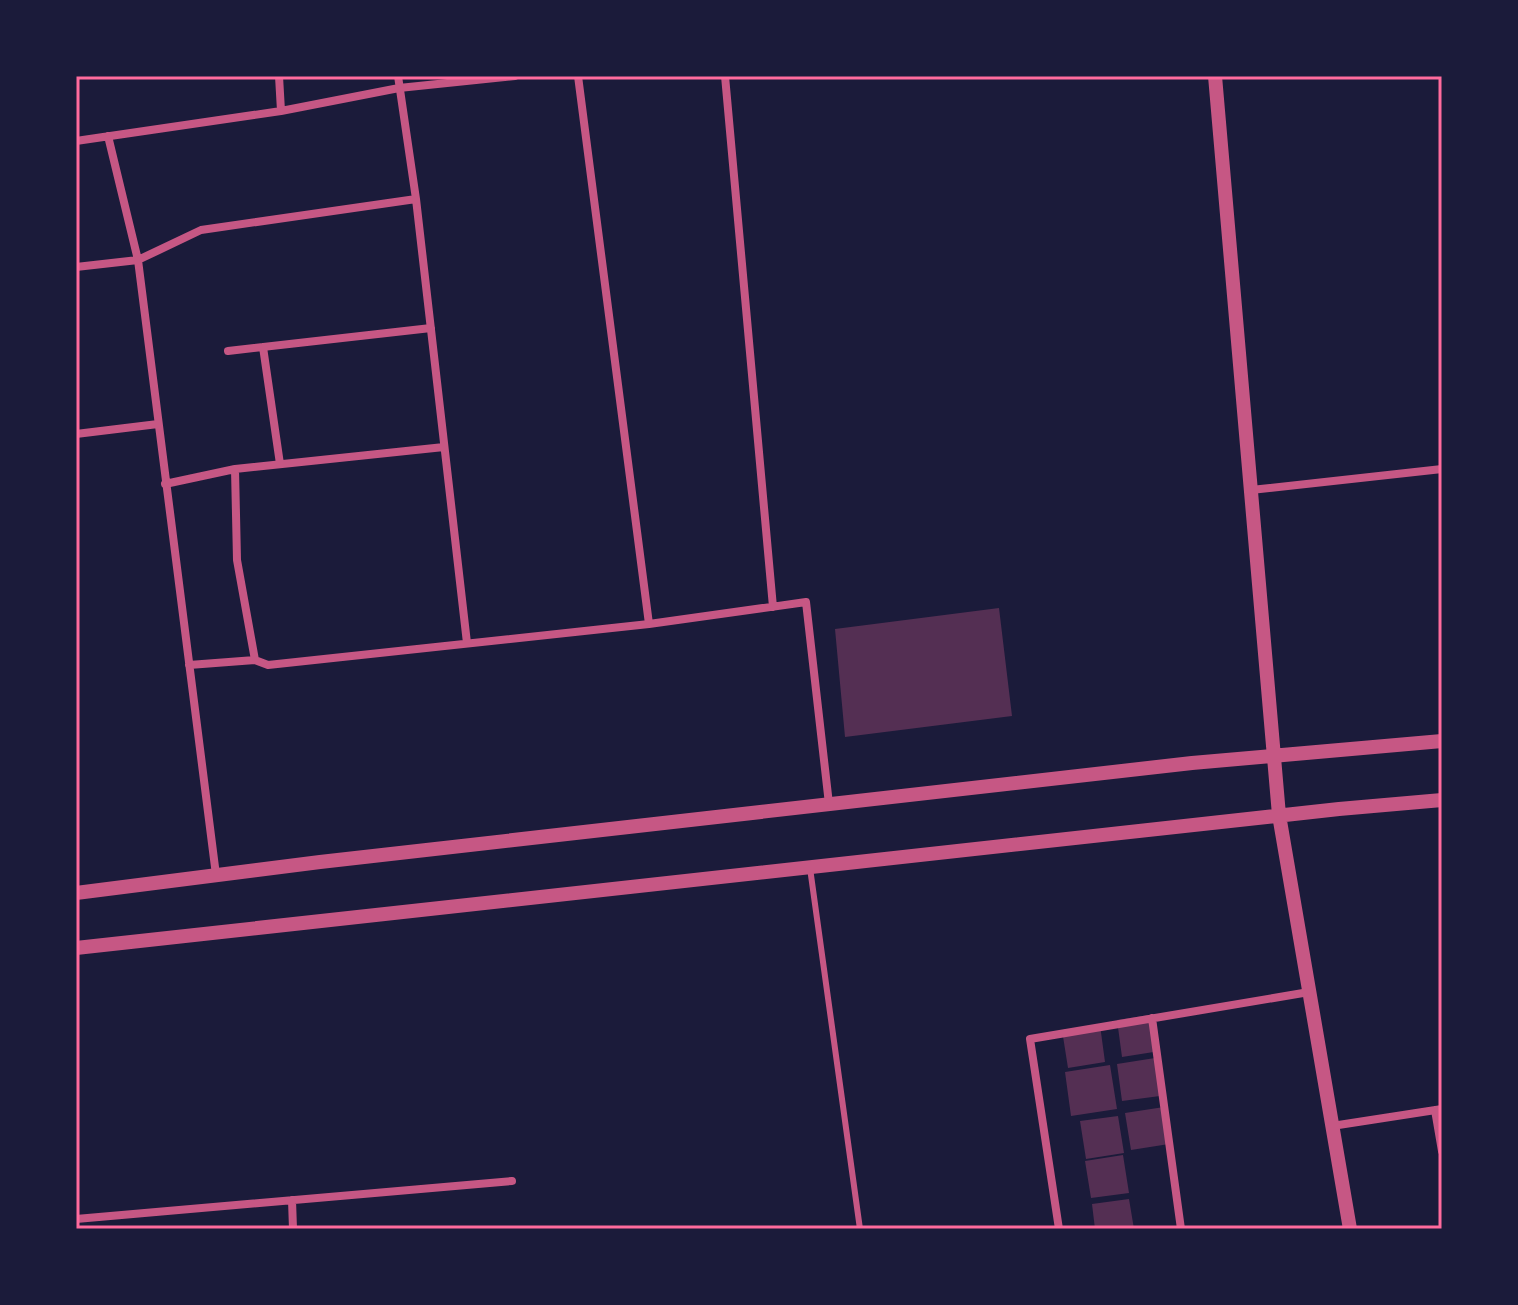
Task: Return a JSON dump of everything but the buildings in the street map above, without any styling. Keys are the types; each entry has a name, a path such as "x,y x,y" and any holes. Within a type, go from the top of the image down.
{"street":[{"path":"279,76 281,111"},
{"path":"398,76 416,199 467,643"},
{"path":"76,141 281,111 399,88 515,76"},
{"path":"578,76 649,624"},
{"path":"725,76 773,607"},
{"path":"1215,76 1279,815 1350,1229"},
{"path":"108,136 138,260 216,875"},
{"path":"76,267 138,260 201,230 416,199"},
{"path":"228,351 431,328"},
{"path":"263,347 280,464"},
{"path":"76,434 158,424"},
{"path":"165,484 235,469 444,447"},
{"path":"235,469 237,560 255,660"},
{"path":"1251,490 1442,469"},
{"path":"189,665 255,660 268,665 649,624 806,602 829,804"},
{"path":"76,893 1192,763 1442,741"},
{"path":"76,948 1279,815 1442,800"},
{"path":"1059,1229 1030,1039 1309,992"},
{"path":"1152,1018 1181,1229"},
{"path":"1332,1126 1439,1109 1442,1151"},
{"path":"76,1219 512,1181"},
{"path":"292,1200 293,1229"}],"lane":[{"path":"810,868 860,1229"}]}
